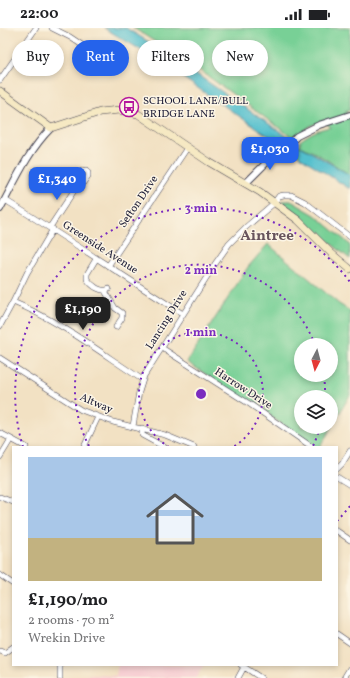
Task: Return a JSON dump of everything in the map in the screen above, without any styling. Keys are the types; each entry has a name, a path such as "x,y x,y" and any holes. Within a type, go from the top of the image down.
{"main road":[{"path":"0,91 51,128 93,114 119,110 138,114 208,162 246,183 298,220 332,254 350,269"}],"street":[{"path":"0,80 36,28"},
{"path":"52,28 74,40"},
{"path":"246,183 268,161 294,139 319,125 350,115"},
{"path":"0,209 27,159 51,128"},
{"name":"Sefton Drive","path":"108,266 187,148"},
{"path":"0,326 51,228 79,183"},
{"name":"Lancing Drive","path":"133,426 143,380 183,314 229,244 246,226 274,203 279,196 291,195 311,206 350,237"},
{"name":"Greenside Avenue","path":"5,200 51,228 96,259 183,314"},
{"path":"96,259 87,274 87,279 101,290 107,290 116,308 122,313 122,318 116,327"},
{"path":"13,302 55,322 143,380"},
{"name":"Harrow Drive","path":"162,348 251,405 311,446"},
{"name":"Altway","path":"0,358 79,408 98,417 165,435 184,445"},
{"path":"85,446 96,425 98,417"},
{"path":"142,428 142,435 162,446"},
{"path":"0,433 24,446"},
{"path":"0,457 11,439"},
{"path":"338,467 350,450"},
{"path":"338,478 350,485"},
{"path":"0,497 12,502"},
{"path":"338,532 350,540"},
{"path":"0,576 12,584"},
{"path":"338,635 350,643"},
{"path":"0,651 5,653 12,648"},
{"path":"60,666 60,678"},
{"path":"238,678 242,666 261,678"},
{"path":"344,678 350,668"}],"shaded area":[{"path":"118,666 203,666 196,678 86,678 86,675 116,676"}],"green space":[{"path":"133,28 350,28 350,110 345,112 350,115 350,175 318,155 298,146 300,141 311,134 331,127 323,121 310,126 293,138 204,73 204,40 152,40"},
{"path":"282,201 291,201 315,215 347,242 350,246 350,259 316,231"},
{"path":"268,244 339,304 350,311 350,395 338,416 338,390 294,390 294,433 270,416 266,409 260,404 245,400 187,362 248,267"},
{"path":"296,434 328,434 321,446 314,446"}],"water":[{"path":"104,28 126,28 146,40 137,40 137,48 129,43 129,40 124,40"},
{"path":"180,76 199,76 288,137 294,144 302,147 350,175 350,189 299,156 283,142 276,141"}],"place":[{"name":"SCHOOL LANE/BULL BRIDGE LANE","path":"129,107"}],"district":[{"name":"Aintree","path":"267,236"}]}
